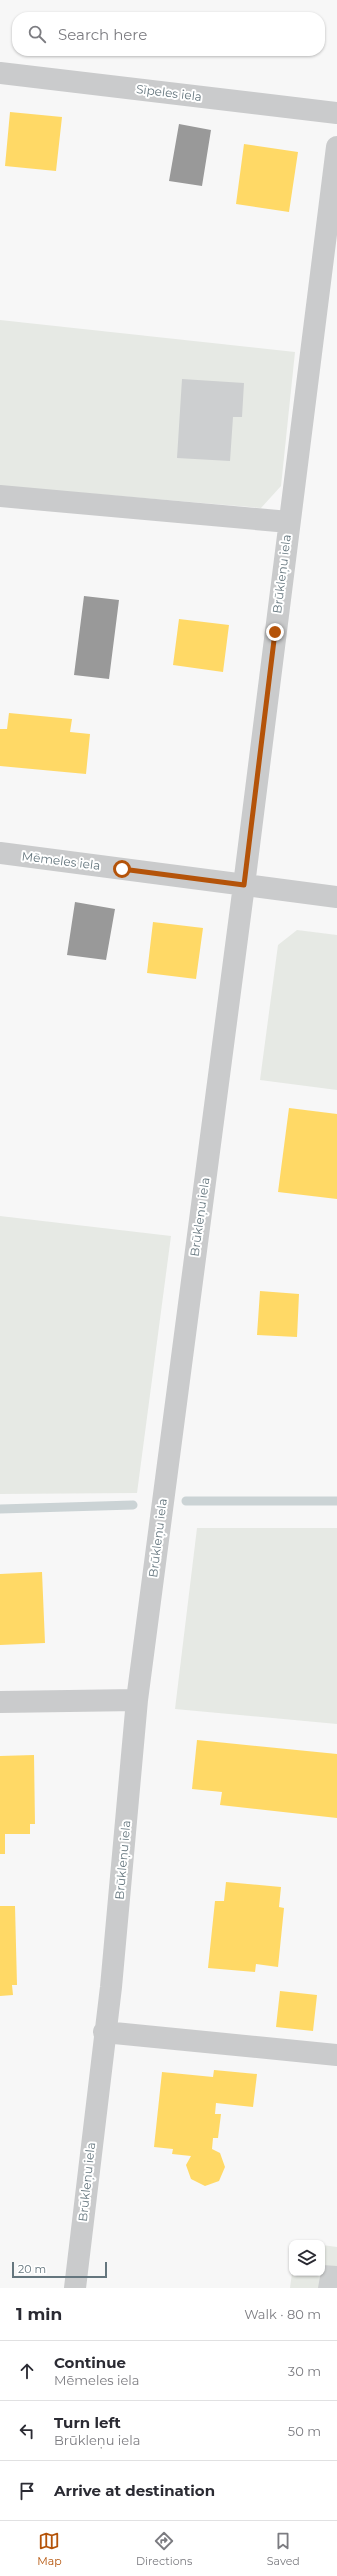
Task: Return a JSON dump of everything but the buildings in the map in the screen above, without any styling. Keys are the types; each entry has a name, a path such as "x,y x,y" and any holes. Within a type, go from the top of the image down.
{"street":[{"name":"Sīpeles iela","path":"0,73 337,113"},
{"name":"Brūkleņu iela","path":"76,2288 104,2032 137,1700 244,885 288,522 337,147"},
{"path":"0,496 288,522"},
{"name":"Mēmeles iela","path":"0,853 337,897"},
{"path":"0,1702 137,1700"},
{"path":"104,2032 337,2055"}],"shaded area":[{"path":"0,320 295,352 281,486 261,508 0,486"},
{"path":"297,930 337,935 337,1090 260,1080 278,945"},
{"path":"0,1216 171,1236 137,1493 0,1494"},
{"path":"197,1528 337,1528 337,1724 175,1709"},
{"path":"325,2245 337,2247 337,2288 290,2288 292,2276 325,2276"}],"waterway":[{"path":"186,1501 337,1501"},
{"path":"0,1509 133,1505"}],"route":[{"path":"122,869 244,885 275,632"}]}
